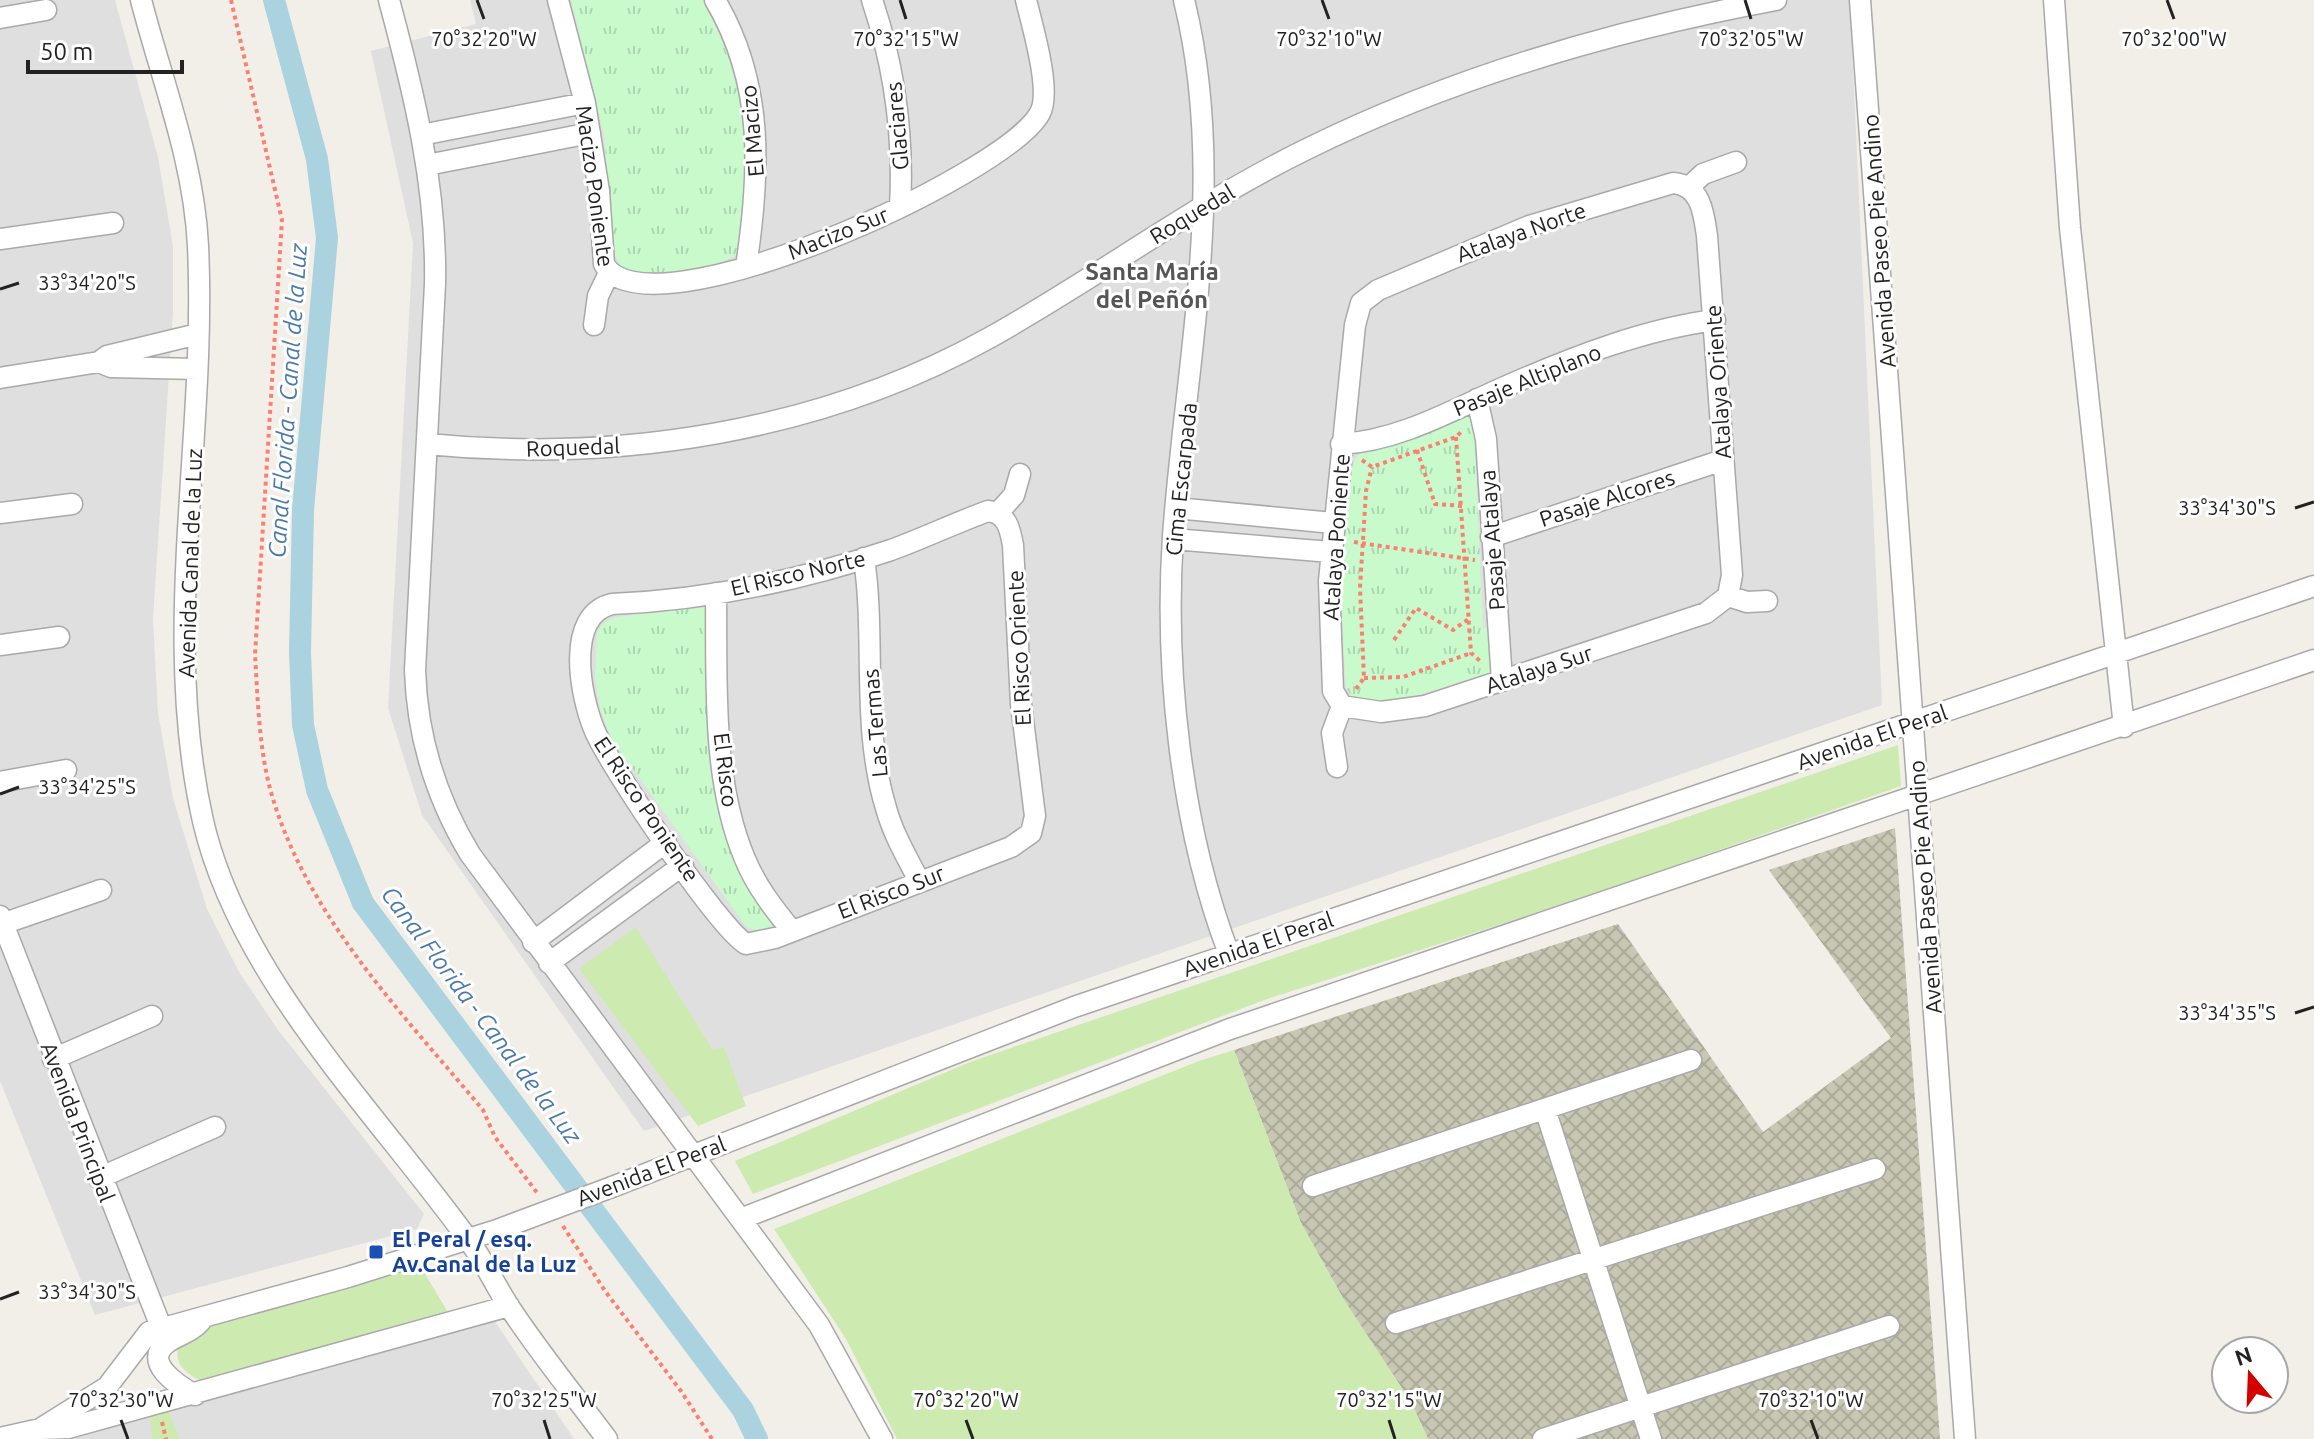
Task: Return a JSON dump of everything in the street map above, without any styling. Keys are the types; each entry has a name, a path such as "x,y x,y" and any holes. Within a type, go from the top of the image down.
{"street":[{"name":"Avenida Canal de la Luz","path":"141,0 192,191 198,247 197,369 183,669 197,789 212,855 238,919 261,960 392,1142 469,1240 509,1306 604,1439"},
{"path":"389,0 427,165 435,259 415,670 422,740 437,787 457,832 533,942 692,1156 743,1218 819,1325 882,1439"},
{"name":"Macizo Poniente","path":"558,0 585,103 599,191 602,257 609,273 598,296 594,325"},
{"name":"El Macizo","path":"715,0 743,63 755,122 758,177 746,267"},
{"name":"Glaciares","path":"872,0 891,67 900,120 900,207"},
{"name":"Macizo Sur","path":"609,273 626,282 646,284 688,280 746,267 841,236 900,207 987,156 1020,133 1041,112 1043,92 1026,0"},
{"name":"Cima Escarpada","path":"1184,0 1199,88 1203,205 1197,325 1173,539 1173,635 1184,765 1201,861 1229,954"},
{"name":"Roquedal","path":"427,444 512,449 631,446 731,430 804,412 901,379 987,340 1203,205 1310,147 1458,85 1580,45 1776,0"},
{"name":"Avenida Paseo Pie Andino","path":"1860,0 1965,1439"},
{"path":"2054,0 2070,228 2124,727"},
{"path":"0,18 46,10"},
{"path":"421,135 585,103"},
{"path":"427,165 590,133"},
{"path":"1688,188 1703,174 1736,162"},
{"name":"Atalaya Norte","path":"1361,303 1390,284 1540,222 1658,187 1679,184 1688,188"},
{"name":"Atalaya Oriente","path":"1688,188 1696,196 1705,219 1715,320 1732,575 1728,596"},
{"path":"0,239 113,223"},
{"name":"Atalaya Poniente","path":"1337,767 1332,733 1342,706 1333,691 1328,599 1341,444 1356,316 1361,303"},
{"name":"Pasaje Altiplano","path":"1341,444 1390,434 1609,348 1675,327 1715,320"},
{"path":"0,378 99,362 107,356 198,334"},
{"path":"99,362 111,367 197,369"},
{"name":"Pasaje Atalaya","path":"1477,399 1485,423 1502,681"},
{"name":"Pasaje Alcores","path":"1491,537 1723,460"},
{"path":"998,513 1014,495 1020,474"},
{"path":"0,513 72,504"},
{"path":"1176,508 1332,537"},
{"name":"El Risco Norte","path":"593,612 612,604 716,593 864,558 983,513 998,513"},
{"name":"El Risco Oriente","path":"998,513 1007,522 1013,545 1021,704 1035,816 1031,833"},
{"path":"1173,539 1332,537"},
{"name":"Las Termas","path":"864,558 871,709 879,779 890,822 919,881"},
{"name":"Avenida El Peral","path":"40,1429 107,1387 139,1341 161,1327 469,1240 692,1156 970,1045 1229,954 2314,586"},
{"name":"El Risco","path":"716,593 720,715 731,812 749,869 792,931"},
{"path":"1728,596 1747,602 1767,601"},
{"name":"Atalaya Sur","path":"1342,706 1365,712 1410,709 1706,613 1728,596"},
{"name":"El Risco Poniente","path":"593,612 586,622 583,641 582,672 589,716 612,765 733,933 746,944"},
{"path":"0,645 59,637"},
{"path":"743,1218 1230,1029 2314,660"},
{"path":"0,782 66,770"},
{"name":"El Risco Sur","path":"746,944 760,944 1018,844 1031,833"},
{"path":"533,942 666,842"},
{"path":"549,963 683,865"},
{"path":"1,920 101,890"},
{"name":"Avenida Principal","path":"1,920 99,1178 161,1327"},
{"path":"53,1059 152,1016"},
{"path":"1313,1186 1691,1060"},
{"path":"1545,1109 1651,1439"},
{"path":"99,1178 215,1127"},
{"path":"1396,1323 1875,1169"},
{"name":"Avenida El Peral","path":"0,1438 40,1429 68,1428 509,1306"},
{"name":"Avenida El Peral","path":"195,1395 169,1380 160,1366 159,1354 166,1344 197,1326 207,1314"},
{"path":"1543,1439 1889,1326"}],"path":[{"path":"231,0 282,220 255,655 259,718 273,798 298,861 324,908 392,1000 483,1110 495,1137 539,1196"},
{"path":"1456,437 1471,617 1471,653 1502,681"},
{"path":"1417,450 1435,504 1463,506"},
{"path":"1342,706 1364,678 1360,588 1366,491 1372,467"},
{"path":"1332,537 1362,544 1493,561"},
{"path":"1394,640 1416,608 1453,630 1471,617 1497,615"},
{"path":"1364,678 1403,677 1471,653"},
{"path":"557,1218 605,1291 681,1391 712,1439"}],"shaded area":[{"path":"0,0 115,0 158,157 173,246 173,312 153,620 158,713 173,798 207,909 239,972 278,1030 424,1214 417,1229 95,1315 0,1081"},
{"path":"470,0 1850,0 1882,705 644,1131 422,815 388,708 413,243 371,51 476,24"},
{"path":"1895,828 1940,1439 1428,1439 1411,1402 1344,1300 1301,1223 1234,1050 1618,924 1763,1132 1891,1038 1769,870"},
{"path":"494,1320 574,1439 61,1439"}],"green space":[{"path":"571,0 702,0 735,79 745,135 745,191 735,256 713,264 666,272 637,272 627,270 620,264 615,255 604,135"},
{"path":"1469,409 1480,446 1475,448 1483,628 1491,628 1491,672 1404,698 1369,700 1352,697 1346,687 1342,561 1347,490 1354,464 1364,448"},
{"path":"706,607 709,706 748,884 772,923 763,929 753,929 744,924 611,738 601,712 595,679 597,633 603,623 616,617"},
{"path":"1898,745 1901,786 1574,901 1267,999 753,1194 735,1161 970,1062"},
{"path":"636,927 713,1050 724,1047 746,1106 698,1126 579,969"},
{"path":"1234,1050 1301,1223 1344,1300 1411,1402 1428,1439 897,1439 846,1339 774,1229 1199,1061"},
{"path":"418,1262 449,1314 204,1383 180,1364 179,1346 213,1320"},
{"path":"168,1410 180,1439 152,1439 150,1414"}],"waterway":[{"name":"Canal Florida - Canal de la Luz","path":"274,0 317,159 327,238 303,510 300,652 303,725 317,790 363,903 743,1410 757,1439"}],"place":[{"name":"El Peral / esq. Av.Canal de la Luz","path":"376,1252"}],"district":[{"name":"Santa María del Peñón","path":"1152,286"}]}
